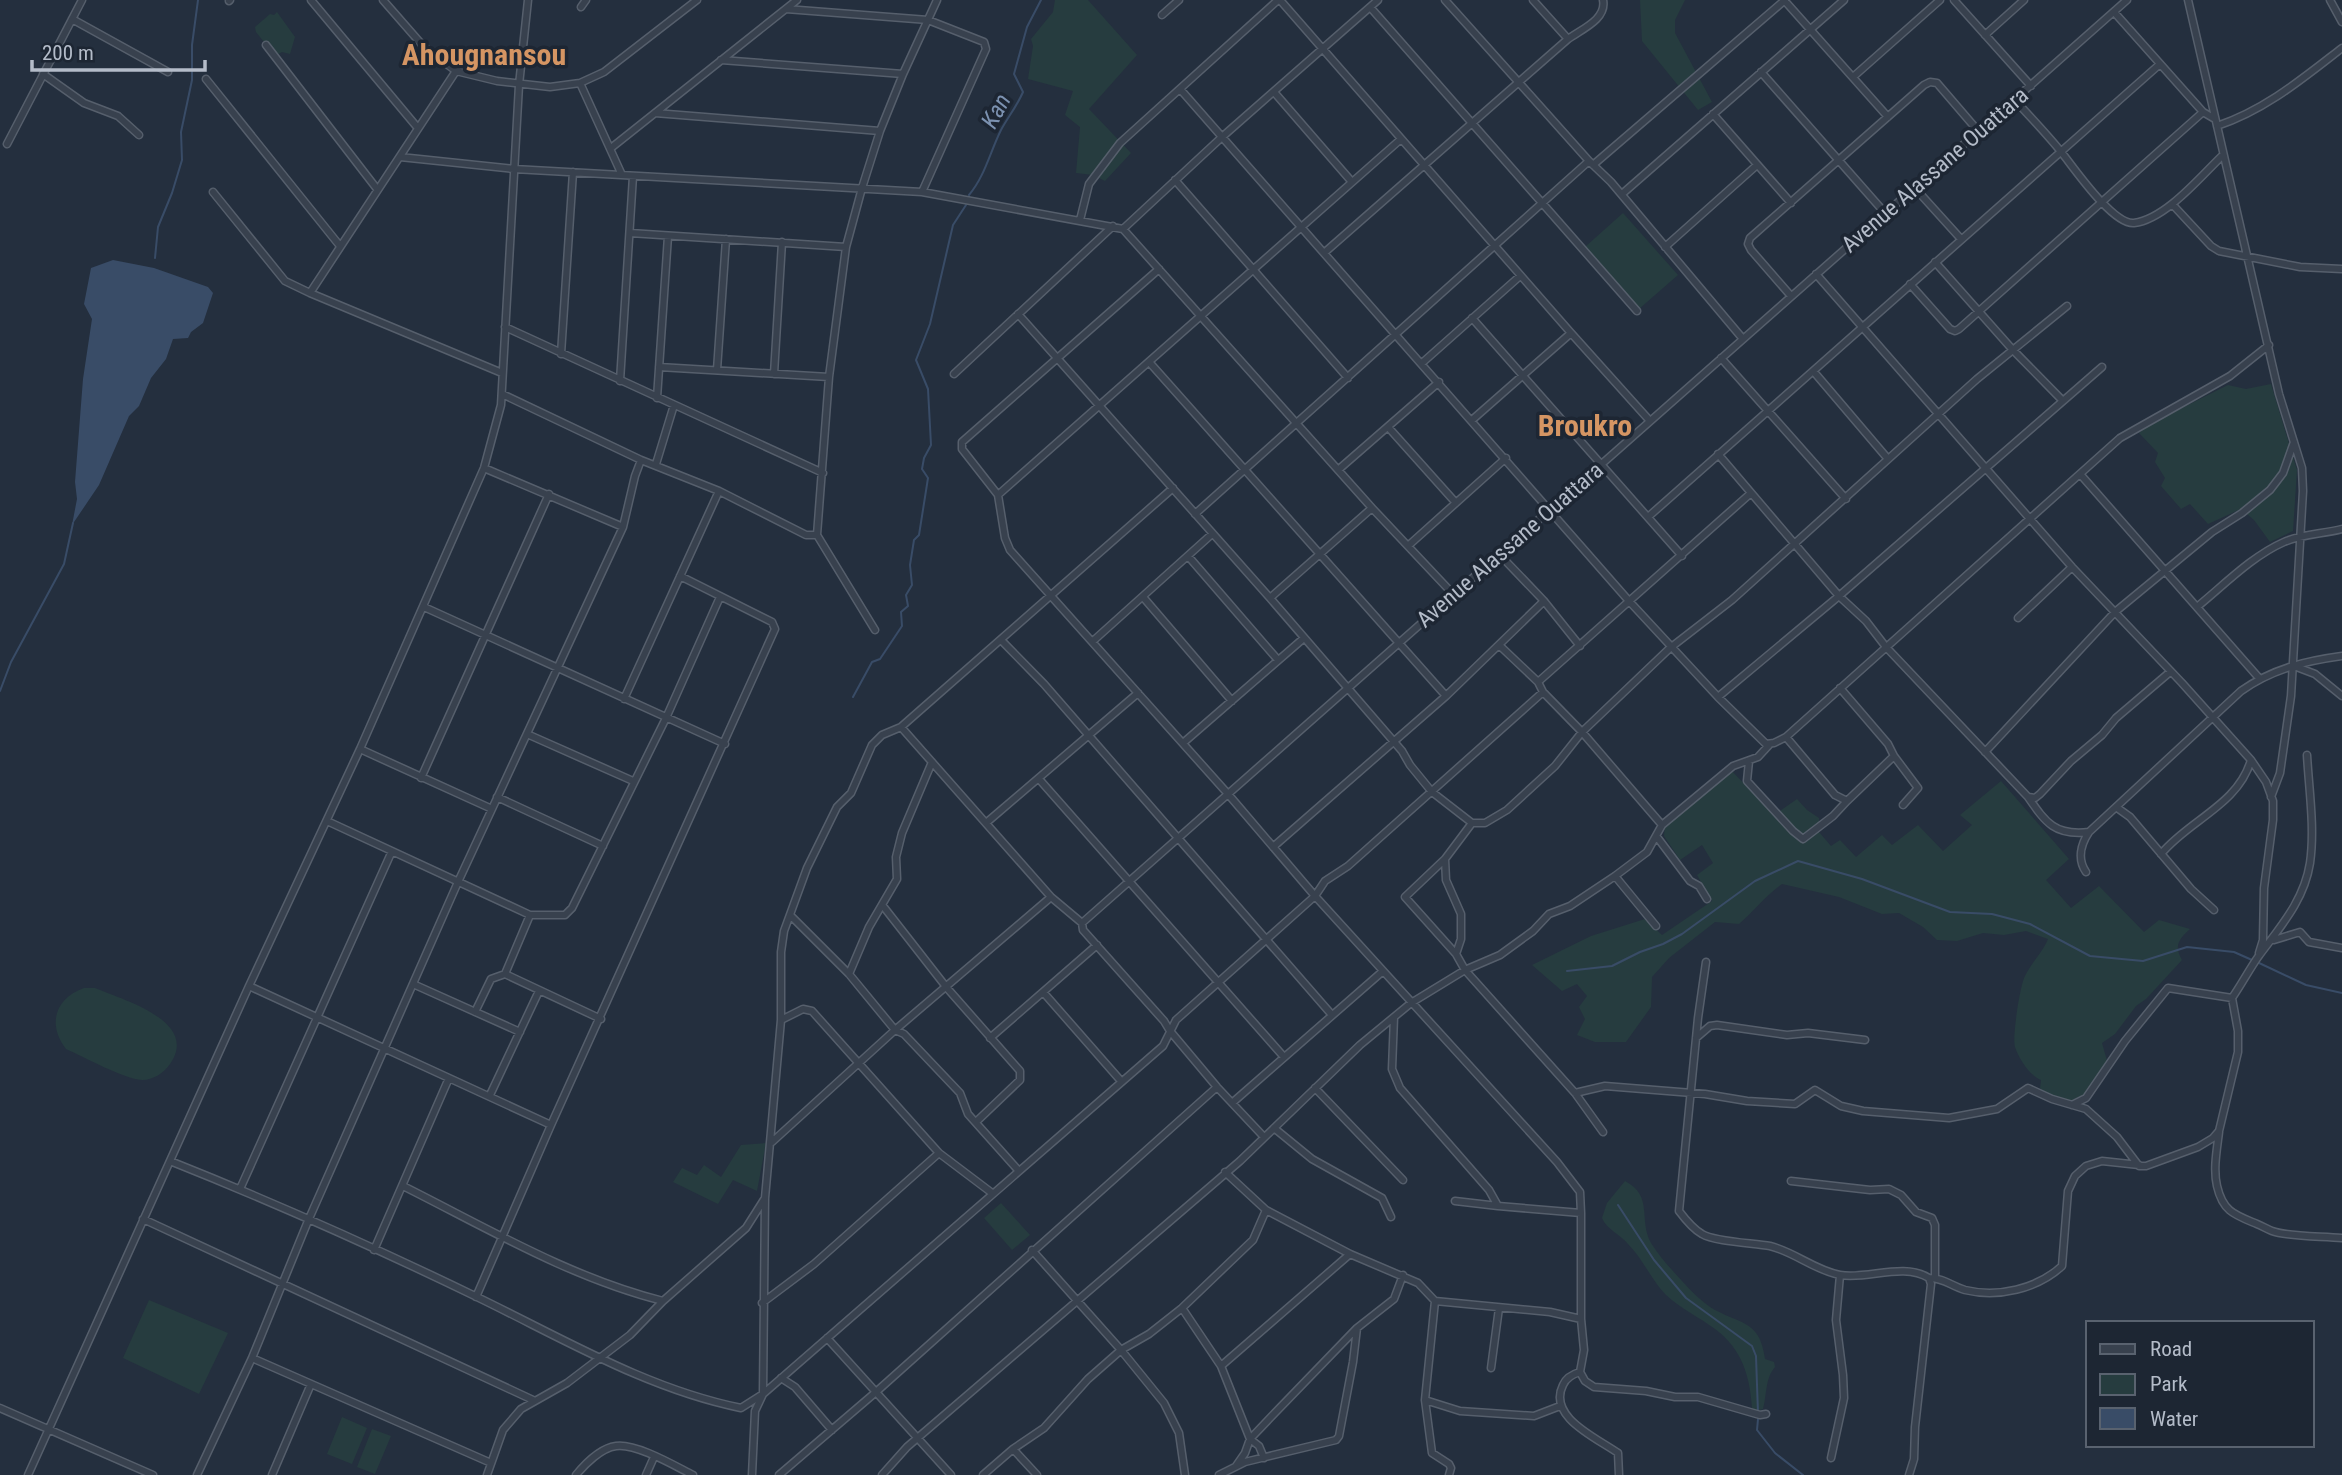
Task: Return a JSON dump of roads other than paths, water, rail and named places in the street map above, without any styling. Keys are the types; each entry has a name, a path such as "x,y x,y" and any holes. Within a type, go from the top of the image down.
{"street":[{"path":"7,144 82,0"},
{"path":"311,0 418,127"},
{"path":"383,0 424,47 456,71 519,85 550,87 580,83 604,72 695,1"},
{"path":"28,1475 249,986 360,749 484,467 500,416 519,85 528,0"},
{"path":"581,7 586,0"},
{"path":"611,148 797,0"},
{"path":"875,631 817,535 829,377 846,247 862,188 880,131 937,0"},
{"path":"1162,15 1179,0"},
{"path":"1080,220 1089,184 1120,143 1279,0 1650,421"},
{"path":"1124,229 1222,137 1378,0"},
{"path":"1445,0 1622,194 1744,339"},
{"path":"1533,0 1568,39"},
{"path":"1324,253 1568,39 1601,16 1605,9 1603,0"},
{"path":"1195,514 1591,163 1785,0 1888,117"},
{"path":"1622,194 1844,0"},
{"path":"1853,77 1940,0"},
{"path":"1954,0 2031,86"},
{"path":"1985,35 2024,0"},
{"path":"2188,0 2279,394 2302,468 2303,491 2291,696 2280,773 2272,797"},
{"path":"2330,0 2342,22"},
{"name":"Avenue Alassane Ouattara","path":"1082,923 2125,1"},
{"path":"1370,7 1637,311"},
{"path":"786,9 928,20 984,42 986,45 922,192"},
{"path":"2114,12 2203,112 2216,123 2236,120 2266,104 2342,48"},
{"path":"72,19 168,72"},
{"path":"266,46 377,189"},
{"path":"721,60 903,74"},
{"path":"1648,517 2160,64"},
{"path":"310,293 456,71"},
{"path":"1761,72 1885,213"},
{"path":"43,74 85,103 118,116 139,135"},
{"path":"206,79 340,247"},
{"path":"1791,296 1748,244 1749,238 1930,82 1937,83 1979,132"},
{"path":"580,83 622,175"},
{"path":"1180,89 1670,648 1679,653 1718,697 1766,744 1770,744"},
{"path":"1274,92 1352,183"},
{"path":"2015,100 2102,202 2122,220 2134,223 2150,218 2172,204 2223,155"},
{"path":"1910,284 1950,330 1959,329 2203,112"},
{"path":"655,113 880,131"},
{"path":"1713,114 1791,202"},
{"path":"998,495 1401,139"},
{"path":"400,158 514,169 922,192 1124,229 1372,508 1453,594"},
{"path":"1665,247 1757,165"},
{"path":"561,354 573,172"},
{"path":"620,381 633,176"},
{"path":"1175,180 1348,378"},
{"path":"1914,187 1961,239"},
{"path":"213,192 285,281 502,373"},
{"path":"2172,204 2214,249 2300,267 2341,272"},
{"path":"954,374 1114,226"},
{"path":"629,233 846,247"},
{"path":"657,398 668,236"},
{"path":"717,370 726,239"},
{"path":"774,374 782,242"},
{"path":"1935,262 2012,349 2063,401"},
{"path":"1159,269 962,442 962,449 998,495 1004,538 1010,550 1580,1192 1581,1319 1584,1350 1580,1372 1585,1381 1594,1387 1646,1391 1675,1397 1698,1397 1748,1412 1766,1414"},
{"path":"1816,274 2072,567 2251,760 2266,782 2272,797 2273,820 2264,888 2263,940 2258,958"},
{"path":"1422,363 1520,276"},
{"path":"1018,314 1270,598 1393,741 1432,792 1472,823 1485,823 1507,810 1555,766 1581,732 1670,648 1732,600 2012,349 2067,306"},
{"path":"1472,318 1682,556"},
{"path":"505,327 822,473"},
{"path":"1472,420 1571,333"},
{"path":"882,1475 907,1447 1078,1302 1411,1003 1465,970 1500,955 1533,931 1549,914 1570,906 1647,852 1662,825 1733,766 1758,757 1770,744 1786,737 2120,438 2230,376 2269,345"},
{"path":"1721,358 1846,499"},
{"path":"1150,363 1446,696"},
{"path":"659,367 829,377"},
{"path":"1718,697 1839,596 2102,367"},
{"path":"1814,372 1888,459"},
{"path":"1338,470 1438,382"},
{"path":"502,394 641,460 719,491 806,535 817,535"},
{"path":"656,464 674,405"},
{"path":"1388,427 1456,503"},
{"path":"1985,752 2115,612 2212,532 2270,491 2283,473 2294,441"},
{"path":"1718,454 1839,596 1866,621 1886,647 2028,797 2042,816 2055,828 2072,834 2089,832"},
{"path":"1409,545 1506,458"},
{"path":"197,1475 252,1358 308,1221 458,882 623,527 641,460"},
{"path":"484,467 623,527"},
{"path":"2080,474 2259,678"},
{"path":"752,1475 755,1411 763,1394 765,1198 781,1020 781,952 784,931 807,867 837,807 851,793 872,745 882,735 901,727 1002,641 1051,594 1173,488"},
{"path":"624,699 719,491"},
{"path":"1538,682 1751,493"},
{"path":"421,778 549,494"},
{"path":"1270,598 1372,508"},
{"path":"2197,607 2270,549 2299,536 2342,529"},
{"path":"1093,641 1213,534"},
{"path":"1499,554 1544,601 1580,646"},
{"path":"1188,556 1278,660"},
{"path":"2018,618 2072,567"},
{"path":"476,1297 775,629 772,622 680,576"},
{"path":"327,821 530,915 561,916 568,913 666,718 720,597"},
{"path":"1143,597 1232,701"},
{"path":"1273,847 1446,696 1544,601"},
{"path":"424,607 725,744"},
{"path":"1183,743 1304,638"},
{"path":"1002,641 1044,684 1332,1015"},
{"path":"1499,645 1538,682 1543,692 1662,825"},
{"path":"2086,872 2082,866 2081,855 2082,843 2089,832 2241,691 2259,678 2292,665 2342,656"},
{"path":"2315,674 2314,669 2322,659"},
{"path":"2292,665 2315,674 2342,696"},
{"path":"2028,797 2035,798 2040,794 2071,761 2102,735 2116,718 2170,671"},
{"path":"1840,688 1888,744 1918,788 1903,806"},
{"path":"170,1161 240,1189 374,1250 600,1358 667,1385 741,1408 763,1394 1163,1046 1176,1020 1315,895 1325,881 1348,866 1543,692"},
{"path":"986,823 1138,693"},
{"path":"901,727 1051,897 1082,923 1083,930 1164,1021 1217,1087 1264,1137"},
{"path":"527,734 633,780"},
{"path":"1786,737 1835,795 1847,801"},
{"path":"360,749 492,809"},
{"path":"2307,755 2312,845 2309,866 2295,907 2232,998 2238,1031 2238,1052 2219,1131 2215,1174 2221,1201 2241,1219 2271,1231 2342,1238"},
{"path":"1749,761 1747,781 1802,839 1833,816 1894,756"},
{"path":"2161,854 2186,829 2197,824 2206,813 2229,798 2247,774 2251,760"},
{"path":"849,974 869,927 897,879 896,857 902,833 932,762"},
{"path":"1039,779 1284,1057"},
{"path":"497,797 603,846"},
{"path":"2116,807 2130,817 2191,889 2214,910"},
{"path":"1472,823 1445,859 1405,897 1456,954 1465,970 1574,1093 1603,1132"},
{"path":"1657,838 1690,881 1699,886 1707,900"},
{"path":"240,1189 392,851"},
{"path":"1445,859 1446,880 1461,914 1461,939 1456,954"},
{"path":"1615,876 1656,926"},
{"path":"772,1142 895,1030 1051,897"},
{"path":"883,906 947,988 1022,1076 976,1122"},
{"path":"505,974 530,915"},
{"path":"791,916 849,974 895,1030 904,1034 960,1093 968,1114 1018,1170"},
{"path":"2263,940 2273,940 2300,932 2304,940 2309,942 2342,948"},
{"path":"990,1038 1097,945"},
{"path":"1706,962 1679,1211 1702,1234 1776,1248 1812,1266 1840,1275 1860,1276 1892,1272 1923,1275 1942,1278 1963,1289 1986,1293 2006,1292 2041,1282 2062,1266 2068,1191 2076,1176 2086,1166 2102,1161 2146,1167 2198,1147 2219,1131"},
{"path":"1232,1103 1383,971"},
{"path":"475,1012 491,979 505,974 601,1019"},
{"path":"413,984 520,1032"},
{"path":"249,986 551,1125"},
{"path":"2072,1105 2086,1098 2125,1041 2168,988 2232,998"},
{"path":"490,1095 539,991"},
{"path":"1043,992 1121,1081"},
{"path":"781,1020 807,1009 830,1030 939,1153 992,1193"},
{"path":"1394,1017 1392,1069 1400,1088 1489,1190 1498,1206"},
{"path":"1696,1038 1710,1026 1717,1025 1787,1035 1808,1033 1864,1040"},
{"path":"374,1250 449,1078"},
{"path":"1574,1093 1605,1086 1705,1094 1768,1104 1795,1104 1815,1090 1841,1106 1939,1118 1997,1109 2028,1088 2086,1109 2108,1127 2139,1166"},
{"path":"779,1475 876,1392 1217,1087"},
{"path":"1315,1088 1403,1180"},
{"path":"1273,1128 1312,1159 1382,1198 1391,1217"},
{"path":"762,1303 814,1264 939,1153"},
{"path":"1225,1172 1266,1210 1350,1254 1418,1283 1435,1301 1550,1312 1581,1319"},
{"path":"1791,1181 1870,1190 1889,1188 1901,1195 1916,1212 1932,1218 1935,1225 1914,1460 1909,1475"},
{"path":"402,1186 581,1273 631,1293 663,1301"},
{"path":"487,1475 507,1424 521,1409 567,1383 630,1335 663,1301 746,1228 765,1198"},
{"path":"1455,1200 1581,1213"},
{"path":"983,1475 1013,1449 1044,1428 1088,1379 1121,1350 1149,1334 1182,1308 1253,1240 1266,1210"},
{"path":"143,1219 533,1401"},
{"path":"1032,1250 1164,1403 1179,1433 1185,1475"},
{"path":"1221,1366 1350,1254"},
{"path":"1236,1466 1251,1439 1357,1328 1394,1299 1403,1275"},
{"path":"1831,1458 1844,1398 1836,1320 1840,1275"},
{"path":"1435,1301 1425,1400 1432,1453 1449,1464 1449,1475"},
{"path":"1182,1308 1221,1366 1251,1439 1259,1446 1264,1458"},
{"path":"1491,1368 1499,1308"},
{"path":"1219,1475 1236,1466 1264,1458 1331,1443 1339,1436 1357,1328"},
{"path":"827,1338 951,1475"},
{"path":"252,1358 491,1463"},
{"path":"1580,1372 1564,1381 1559,1395 1560,1406 1581,1428 1618,1452 1619,1475"},
{"path":"781,1378 795,1387 832,1430"},
{"path":"272,1475 311,1384"},
{"path":"1425,1400 1460,1411 1534,1416 1560,1406"},
{"path":"0,1409 153,1475"},
{"path":"576,1475 589,1461 610,1447 617,1446 626,1446 694,1475"},
{"path":"1013,1449 1037,1475"},
{"path":"646,1475 654,1457"}],"water":[{"path":"113,260 154,268 208,287 213,293 203,323 191,332 188,338 173,339 166,359 151,378 139,406 129,416 99,485 72,525 77,499 75,482 83,379 92,319 84,304 91,268"}],"waterway":[{"path":"155,258 158,227 182,160 181,132 192,80 192,45 198,0"},
{"name":"Kan","path":"969,195 1023,92 1014,74 1027,27 1041,0"},
{"path":"853,697 872,662 880,659 902,626 901,612 908,606 906,595 912,585 910,565 914,540 919,535 928,478 922,469 931,445 928,389 916,360 930,324 953,225 966,205"},
{"path":"0,691 11,662 64,564 73,523"},
{"path":"1567,971 1612,966 1663,944 1682,934 1755,881 1798,861 1862,879 1950,912 1992,914 2030,924 2090,956 2143,961 2187,947 2234,952 2252,960"},
{"path":"2257,962 2306,985 2342,993"},
{"path":"1618,1205 1654,1260 1686,1298 1752,1346 1756,1356 1758,1413"},
{"path":"1758,1419 1757,1430 1775,1453 1803,1475"}],"district":[{"name":"Ahougnansou","path":"484,54"},
{"name":"Broukro","path":"1585,425"}]}
